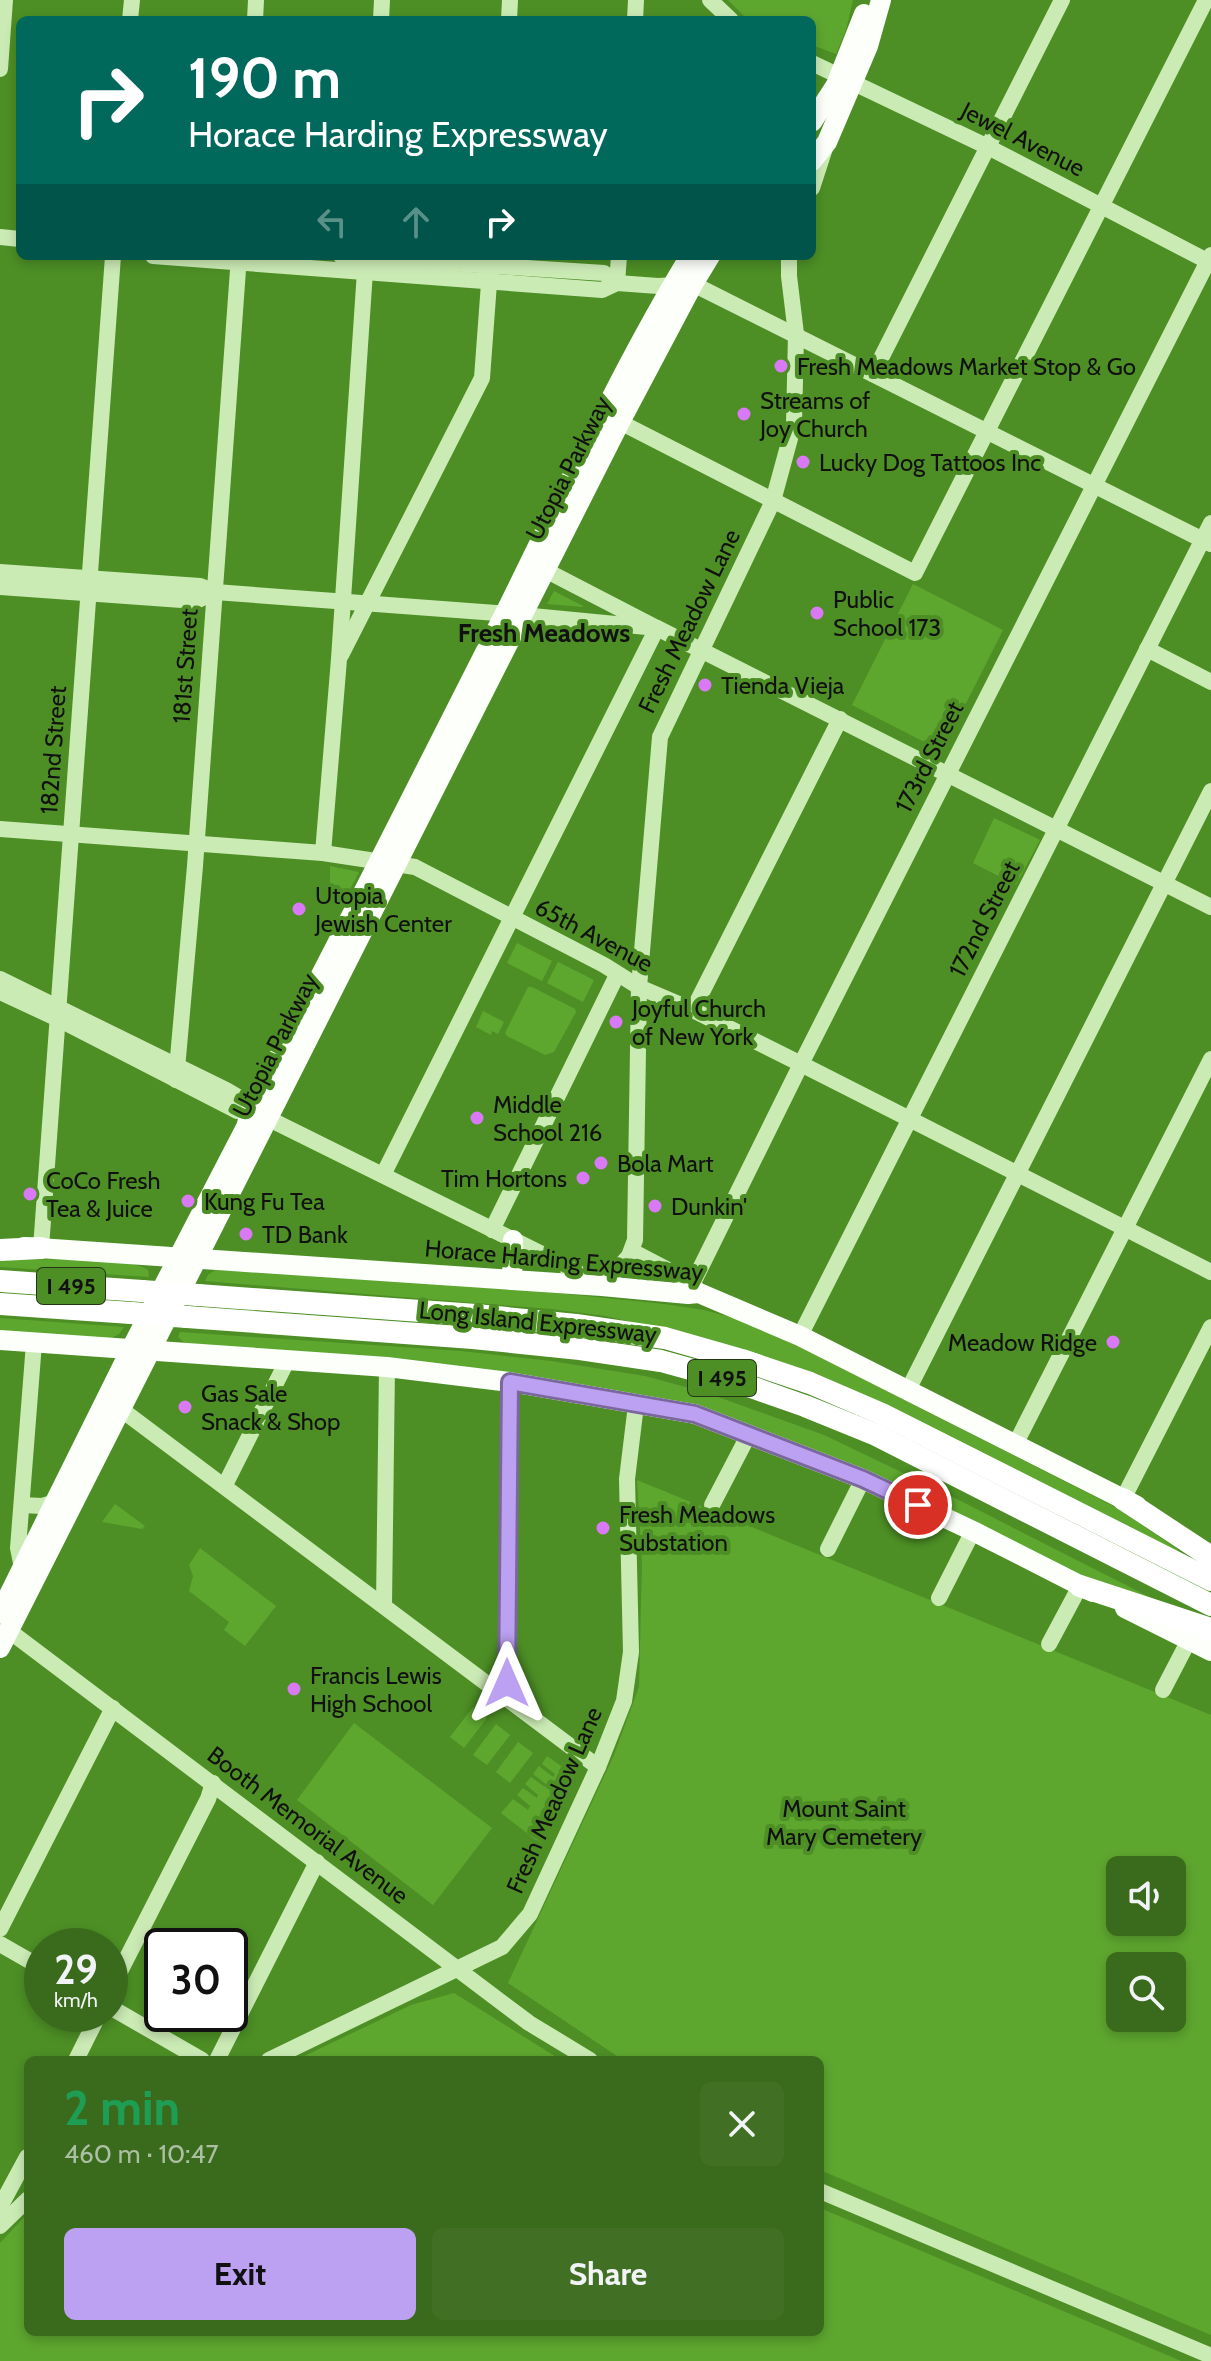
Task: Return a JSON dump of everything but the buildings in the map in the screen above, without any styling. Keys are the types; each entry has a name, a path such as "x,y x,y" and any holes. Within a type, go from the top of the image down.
{"highway":[{"path":"0,1248 41,1248"},
{"name":"Long Island Expressway","path":"0,1281 476,1315 665,1338 810,1383 882,1414 1211,1580"},
{"name":"Long Island Expressway","path":"0,1304 473,1338 661,1361 737,1382 874,1434 1211,1605"},
{"path":"1123,1499 1211,1557"},
{"path":"1080,1586 1211,1629"}],"main road":[{"path":"816,156 827,142 868,0"},
{"path":"816,116 868,46 881,0"},
{"name":"Utopia Parkway","path":"2,1629 22,1568 141,1350 612,418 683,284 689,260"},
{"name":"Utopia Parkway","path":"683,284 706,260"},
{"name":"Utopia Parkway","path":"513,614 545,570 612,418"},
{"path":"512,1280 513,1240"},
{"name":"Horace Harding Expressway","path":"41,1248 688,1294 696,1288 800,1336 1211,1544"},
{"path":"0,1340 387,1367 510,1382 695,1414 863,1479 1211,1651"},
{"name":"Utopia Parkway","path":"2,1629 122,1410 141,1350"}],"street":[{"path":"0,69 5,0"},
{"path":"710,0 727,16"},
{"path":"873,374 1062,0"},
{"path":"612,418 915,573 1206,0"},
{"name":"Jewel Avenue","path":"816,65 988,147 1210,260"},
{"path":"816,176 827,142"},
{"name":"182nd Street","path":"41,1248 113,260"},
{"name":"181st Street","path":"178,1073 239,260"},
{"path":"260,260 365,262 426,270 490,268 602,290 617,283 683,284 796,334 1207,542"},
{"path":"617,283 619,260"},
{"name":"Fresh Meadow Lane","path":"632,1251 635,1240 639,987 660,737 773,501 794,424 796,334 789,260"},
{"name":"173rd Street","path":"696,1288 801,1064 1210,260"},
{"path":"323,853 365,262"},
{"path":"339,659 482,378 490,268"},
{"name":"172nd Street","path":"800,1336 1147,649 1207,542 1211,523"},
{"path":"545,570 1211,907"},
{"path":"0,572 196,601 215,592 657,628"},
{"path":"0,587 88,585"},
{"path":"383,1175 657,628"},
{"path":"1147,649 1211,682"},
{"path":"693,1010 840,719"},
{"path":"908,1390 1211,791"},
{"name":"65th Avenue","path":"0,829 323,853 415,867 604,965 639,987 693,1010 1211,1272"},
{"path":"492,1230 617,975"},
{"path":"0,979 57,1012 178,1073 237,1111 259,1114 602,1286 632,1251 696,1288"},
{"path":"0,992 57,1012"},
{"path":"1015,1445 1211,1059"},
{"path":"1123,1499 1211,1327"},
{"path":"22,1568 18,1548 34,1343"},
{"path":"225,1485 287,1361"},
{"path":"384,1605 387,1367"},
{"path":"506,1698 510,1382"},
{"name":"Fresh Meadow Lane","path":"277,2056 502,1947 530,1914 598,1767 624,1701 631,1652 627,1479 636,1405"},
{"path":"122,1410 598,1767"},
{"path":"712,1505 749,1434"},
{"path":"828,1549 863,1479"},
{"path":"22,1505 42,1506 56,1502"},
{"path":"939,1598 973,1531"},
{"path":"1049,1644 1080,1586"},
{"name":"Booth Memorial Avenue","path":"2,1629 113,1708 529,2023 583,2056"},
{"path":"1163,1690 1189,1640"},
{"path":"0,1929 113,1708"},
{"path":"128,1956 208,1799 213,1783"},
{"path":"219,2056 317,1862"},
{"path":"0,1944 24,1958"},
{"path":"128,2017 195,2056"},
{"path":"78,2056 90,2032"},
{"path":"0,2207 24,2165"},
{"path":"824,2193 1211,2356"},
{"path":"0,2226 24,2203"}],"green space":[{"path":"728,0 853,0 836,54 816,46 816,16 744,16"},
{"path":"913,584 1003,630 942,751 852,705"},
{"path":"554,591 583,606 547,604"},
{"path":"994,818 1040,840 1016,885 973,863"},
{"path":"330,866 359,872 346,897 330,888"},
{"path":"517,943 552,961 542,981 507,963"},
{"path":"558,962 594,980 583,1002 547,983"},
{"path":"528,987 576,1012 554,1052 545,1055 505,1033"},
{"path":"483,1011 504,1022 498,1034 492,1031 491,1035 476,1027"},
{"path":"0,1260 122,1263 148,1270 149,1277 0,1267"},
{"path":"215,1270 517,1289 664,1304 704,1310 744,1321 1117,1508 1177,1549 1180,1556 693,1337 606,1316 551,1309 205,1281"},
{"path":"0,1318 124,1327 108,1340 0,1331"},
{"path":"180,1332 461,1351 551,1361 645,1376 704,1392 824,1435 1169,1607 1106,1587 999,1536 605,1389 454,1365 188,1346 178,1337"},
{"name":"Mount Saint Mary Cemetery","path":"637,1480 1211,1715 1211,2335 824,2172 824,2056 617,2056 508,1983 614,1755 639,1687 642,1564"},
{"path":"115,1504 145,1526 142,1529 102,1522"},
{"path":"200,1548 276,1606 245,1646 224,1630 229,1622 189,1591 193,1576 189,1565"},
{"path":"473,1707 487,1718 464,1748 450,1737"},
{"path":"354,1723 492,1828 433,1905 297,1800"},
{"path":"496,1724 510,1735 487,1765 473,1755"},
{"path":"518,1742 533,1753 510,1783 496,1772"},
{"path":"547,1756 575,1772 541,1844 501,1813 513,1799 528,1810 530,1806 517,1795 523,1788 537,1798 538,1795 525,1784 531,1777 545,1787 547,1785 533,1774 539,1766 553,1777 555,1774 542,1764"},
{"path":"454,1993 555,2056 304,2056 411,2005"},
{"path":"824,2210 1181,2361 0,2361 0,2243 24,2217 24,2336 824,2336"}],"place":[{"name":"Fresh Meadows Market Stop & Go","path":"781,366"},
{"name":"Streams of Joy Church","path":"744,414"},
{"name":"Lucky Dog Tattoos Inc","path":"803,462"},
{"name":"Public School 173","path":"817,613"},
{"name":"Tienda Vieja","path":"705,685"},
{"name":"Utopia Jewish Center","path":"299,909"},
{"name":"Joyful Church of New York","path":"616,1022"},
{"name":"Middle School 216","path":"477,1118"},
{"name":"Bola Mart","path":"601,1163"},
{"name":"Tim Hortons","path":"583,1178"},
{"name":"CoCo Fresh Tea & Juice","path":"30,1194"},
{"name":"Kung Fu Tea","path":"188,1201"},
{"name":"Dunkin'","path":"655,1206"},
{"name":"TD Bank","path":"246,1234"},
{"name":"Meadow Ridge","path":"1113,1342"},
{"name":"Gas Sale Snack & Shop","path":"185,1407"},
{"name":"Fresh Meadows Substation","path":"603,1528"},
{"name":"Francis Lewis High School","path":"294,1689"}],"district":[{"name":"Fresh Meadows","path":"544,633"}],"route":[{"path":"507,1683 510,1382 695,1414 863,1479 918,1505"}]}
